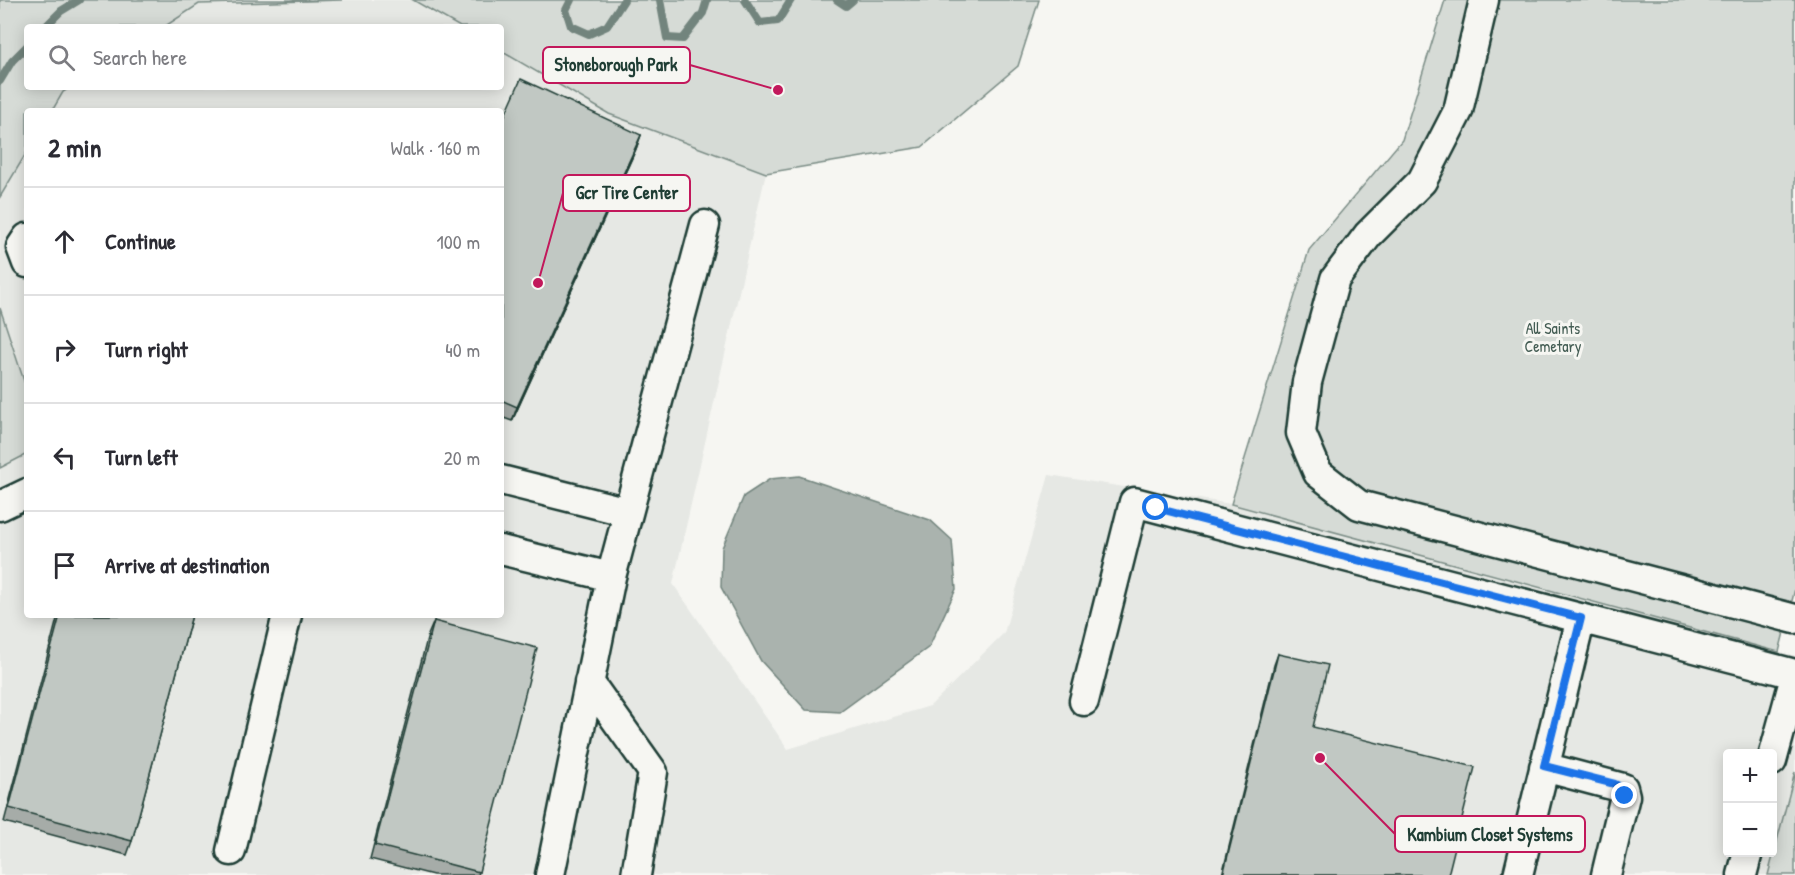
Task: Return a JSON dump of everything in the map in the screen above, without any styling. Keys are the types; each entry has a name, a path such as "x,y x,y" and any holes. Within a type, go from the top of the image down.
{"street":[{"path":"1484,0 1458,111 1422,181 1368,235 1335,279 1307,382 1301,433 1318,473 1359,505 1795,619"},
{"path":"550,875 611,577 705,225"},
{"path":"504,481 628,512"},
{"path":"0,506 24,494"},
{"path":"1084,701 1134,502 1795,675 1776,749"},
{"path":"504,551 611,577"},
{"path":"231,851 286,618"},
{"path":"1518,875 1581,618"},
{"path":"589,682 653,772 636,875"},
{"path":"1544,766 1623,788 1625,796 1606,875"},
{"path":"1742,875 1747,857"}],"shaded area":[{"path":"413,0 455,24 169,24 199,4"},
{"path":"504,53 609,114 766,173 673,584 788,749 930,706 1004,633 1049,475 1231,504 1795,656 1795,772 1777,841 1777,749 1723,749 1723,857 1773,857 1768,875 0,875 0,468 24,456 24,618 504,618 504,108 54,108 66,90 504,90"},
{"path":"24,157 24,381 0,308 0,197"},
{"path":"799,476 930,520 952,540 956,589 929,647 840,712 806,710 761,661 721,587 722,548 744,496 770,479"}],"green space":[{"path":"0,0 342,0 199,4 169,24 24,24 24,90 66,90 54,108 24,108 24,157 0,197"},
{"path":"413,0 1039,0 1018,66 922,147 766,173 609,114 504,53 504,24 455,24"},
{"name":"All Saints Cemetary","path":"1445,0 1795,0 1795,589 1779,652 1231,504 1309,250 1402,140"},
{"path":"0,308 24,381 24,456 0,468"},
{"path":"1795,772 1795,875 1768,875 1773,857 1777,857 1777,841"}],"building":[{"path":"521,79 641,135 517,407 504,401 504,117"},
{"path":"59,618 191,618 132,841 9,808"},
{"path":"434,621 537,648 479,872 375,845"},
{"path":"1278,654 1328,665 1313,727 1475,767 1448,875 1223,875"}],"waterway":[{"path":"48,24 61,11 79,0"},
{"path":"571,0 566,10 571,26 589,34 607,26 624,0"},
{"path":"660,0 667,38 683,39 703,13 707,0"},
{"path":"745,0 760,23 778,21 791,0"},
{"path":"837,0 846,6 853,0"},
{"path":"0,81 12,61 24,49"}],"place":[{"name":"Stoneborough Park","path":"778,90"},
{"name":"Gcr Tire Center","path":"538,283"},
{"name":"Kambium Closet Systems","path":"1320,758"}],"route":[{"path":"1156,508 1581,618 1544,766 1615,784 1623,788 1625,796"}]}
